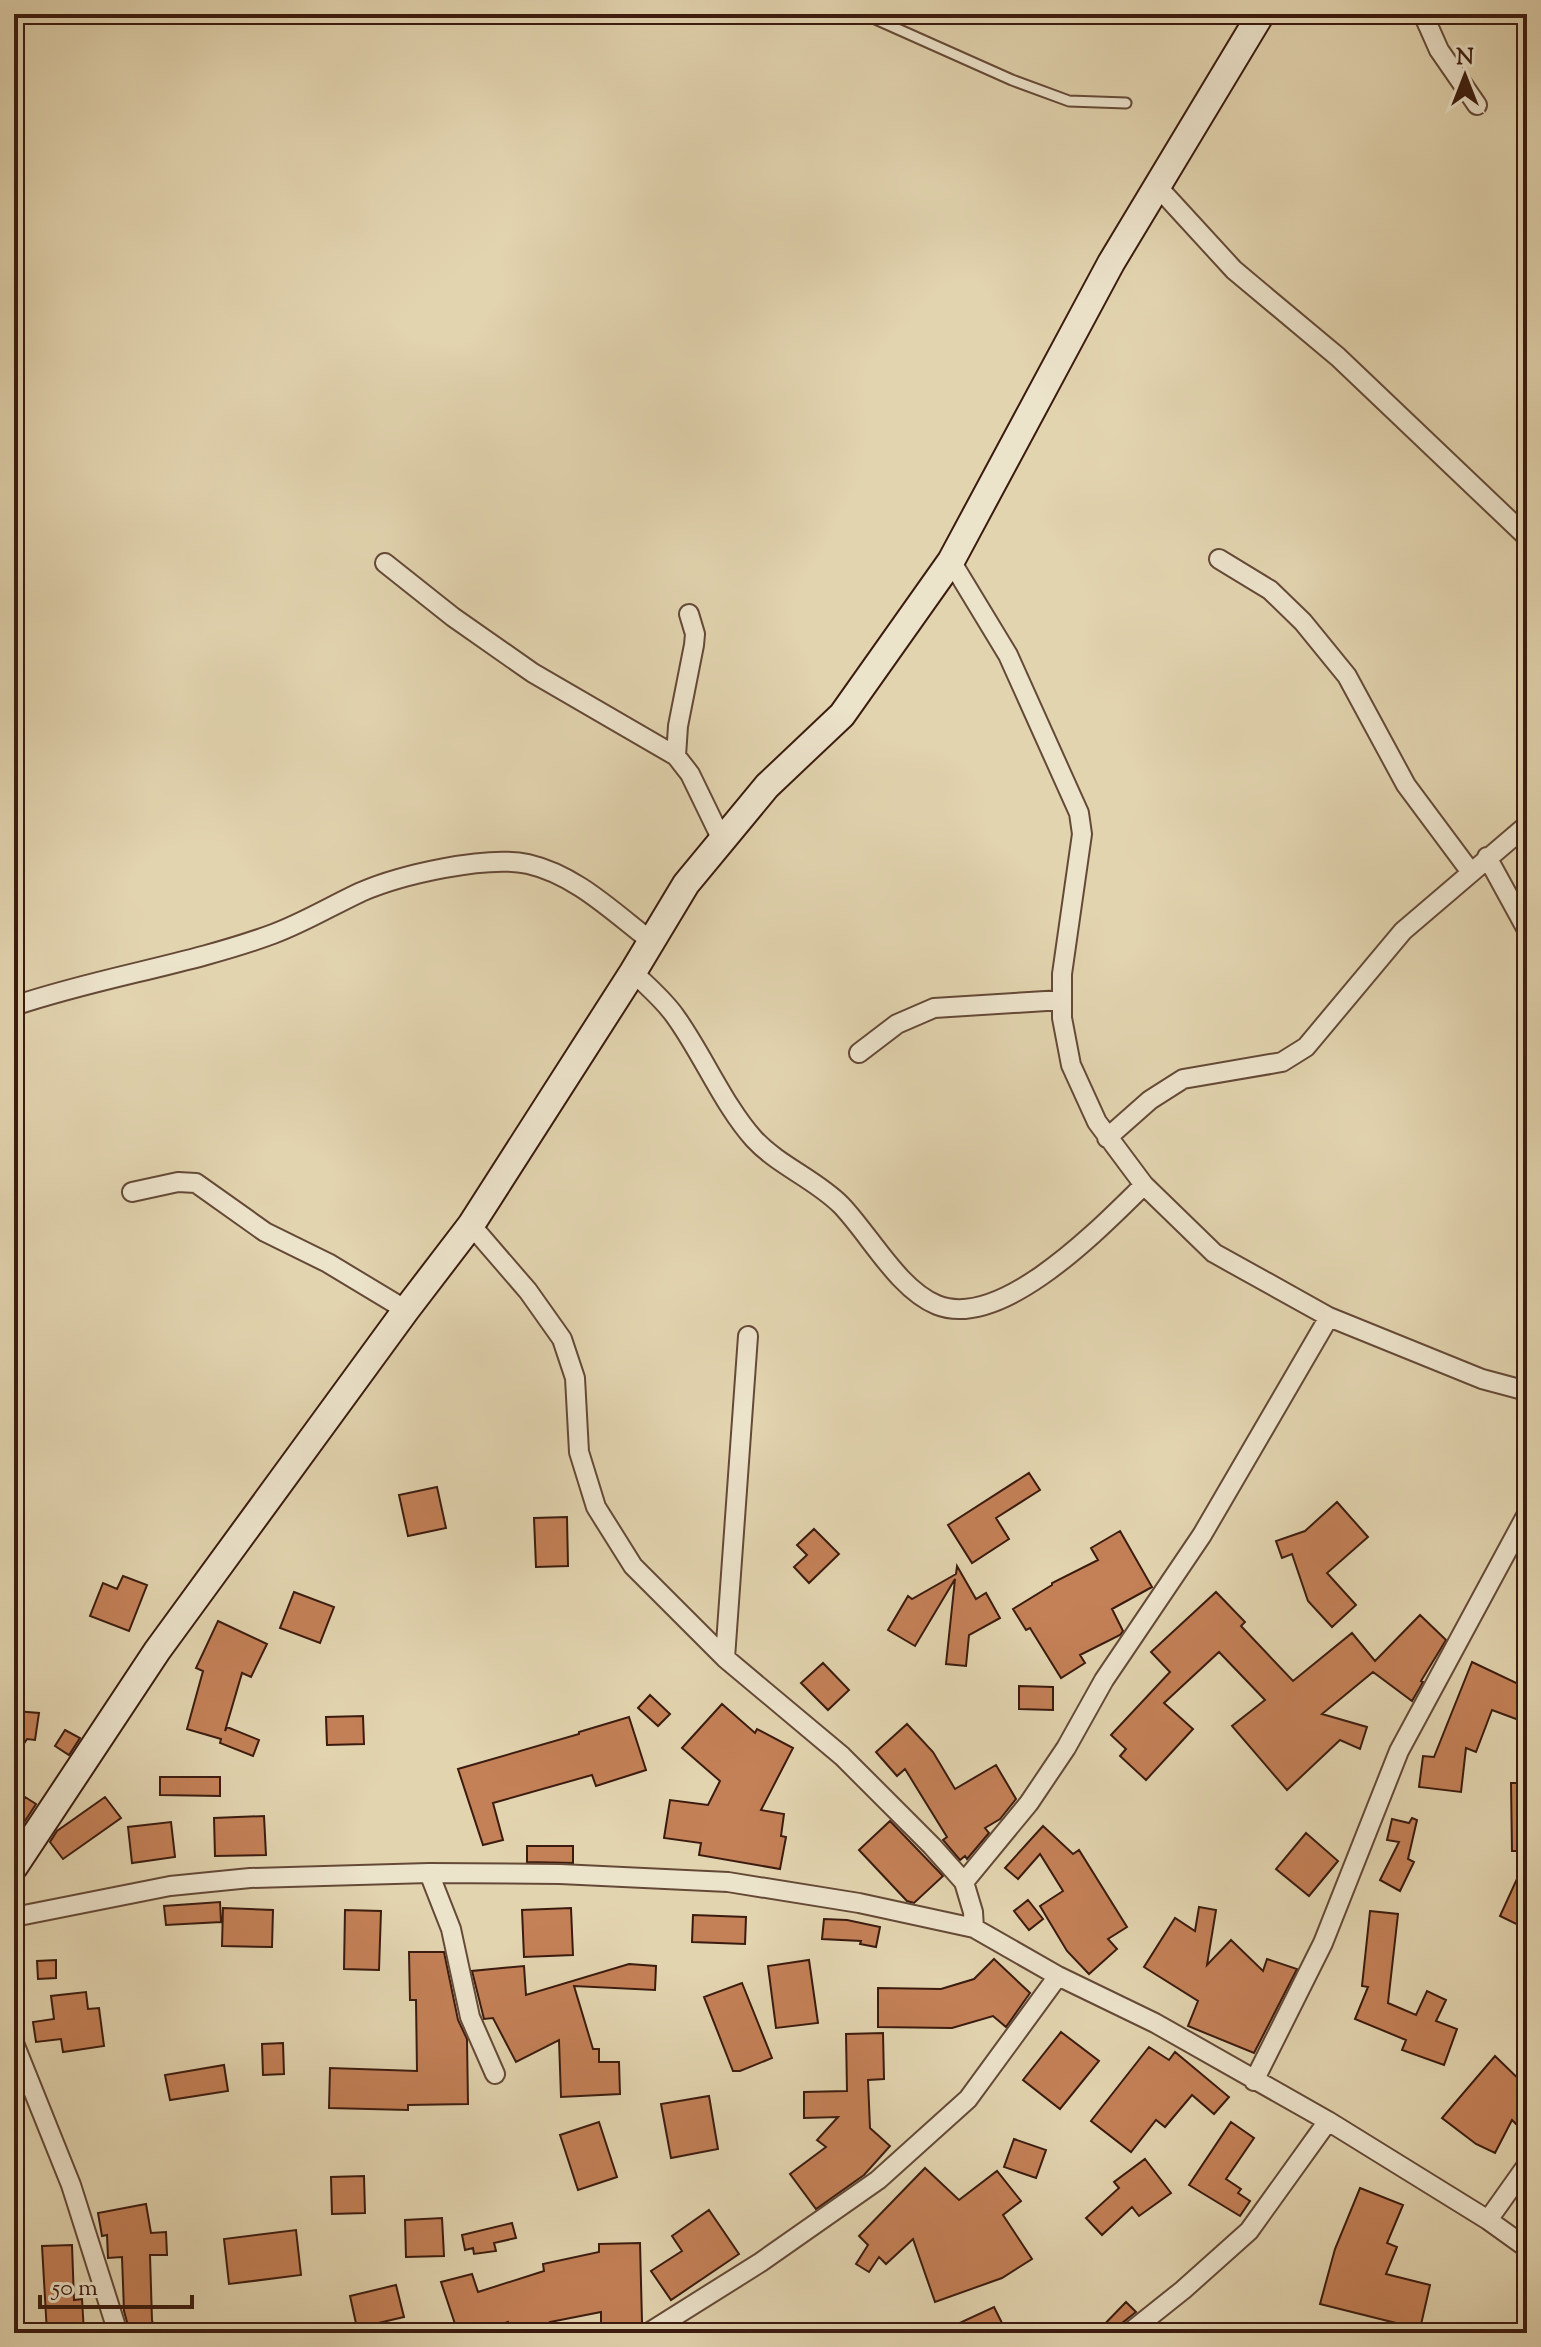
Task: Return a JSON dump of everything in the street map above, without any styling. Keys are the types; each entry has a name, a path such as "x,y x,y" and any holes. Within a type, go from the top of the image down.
{"street":[{"path":"14,1867 157,1651 471,1225 686,884 767,786 842,715 951,561 1111,263 1261,14"},
{"path":"1423,14 1439,50 1477,105"},
{"path":"1156,185 1234,270 1338,357 1527,537"},
{"path":"1219,559 1270,590 1303,622 1347,676 1406,785 1470,871"},
{"path":"951,561 1008,655 1079,813 1082,834 1062,974 1062,1018 1071,1065 1107,1138 1144,1185 1214,1253 1329,1317 1482,1379 1527,1391"},
{"path":"385,563 453,617 533,673 676,756 690,774 722,840"},
{"path":"676,756 678,726 694,645 695,634 689,614"},
{"path":"1107,1138 1150,1100 1183,1079 1282,1062 1306,1047 1403,931 1527,825"},
{"path":"1487,857 1527,930"},
{"path":"14,1006 189,960 260,938 365,891 423,873 475,864 526,864 565,876 651,941"},
{"path":"633,972 674,1014 753,1137 774,1157 839,1203 907,1284 938,1305 970,1309 1004,1298 1082,1246 1144,1185"},
{"path":"859,1053 897,1024 934,1008 1062,1000"},
{"path":"132,1192 178,1182 196,1183 265,1232 328,1263 406,1310"},
{"path":"471,1225 528,1291 562,1339 575,1378 579,1452 596,1507 633,1566 725,1658 842,1756 932,1846 964,1882 973,1912 974,1928"},
{"path":"964,1882 1029,1803 1066,1748 1104,1680 1202,1535 1329,1317"},
{"path":"725,1658 748,1336"},
{"path":"1254,2081 1323,1943 1399,1751 1527,1514"},
{"path":"429,1873 451,1929 470,2017 495,2074"},
{"path":"14,1917 170,1886 250,1878 429,1873 560,1874 728,1882 859,1903 974,1928 1058,1976 1155,2023 1328,2121 1488,2220 1527,2248"},
{"path":"648,2333 761,2262 878,2180 968,2099 1058,1976"},
{"path":"14,2043 71,2185 118,2333"},
{"path":"1129,2333 1249,2231 1328,2121"},
{"path":"1488,2220 1527,2165"}],"lane":[{"path":"864,14 1012,80 1069,101 1126,103"}],"building":[{"path":"1029,1473 1040,1490 996,1518 1009,1539 972,1563 948,1525"},
{"path":"437,1487 446,1528 408,1536 399,1495"},
{"path":"1337,1502 1368,1537 1327,1573 1356,1605 1332,1627 1308,1601 1292,1554 1282,1558 1276,1541 1305,1531"},
{"path":"567,1517 568,1566 536,1567 534,1518"},
{"path":"814,1529 839,1554 809,1583 794,1567 807,1555 797,1545"},
{"path":"1120,1531 1152,1587 1112,1609 1123,1631 1080,1655 1085,1663 1061,1678 1030,1628 1026,1630 1013,1609 1052,1583 1098,1560 1091,1548"},
{"path":"957,1566 976,1599 986,1593 1000,1618 969,1635 966,1666 946,1664 955,1579 915,1646 888,1630 908,1596 912,1599 956,1574"},
{"path":"123,1576 147,1585 129,1631 90,1616 103,1583 117,1589"},
{"path":"294,1592 334,1607 320,1643 280,1628"},
{"path":"1216,1592 1245,1622 1241,1626 1293,1681 1352,1633 1375,1661 1420,1615 1446,1640 1412,1701 1373,1672 1322,1714 1367,1727 1360,1749 1340,1740 1287,1790 1232,1726 1265,1700 1219,1652 1164,1703 1193,1729 1146,1780 1120,1756 1126,1749 1111,1735 1170,1672 1151,1652"},
{"path":"218,1621 267,1644 251,1677 242,1673 225,1731 227,1727 259,1740 253,1756 220,1743 221,1739 187,1729 203,1671 196,1668"},
{"path":"1472,1662 1527,1688 1527,1723 1492,1710 1476,1752 1466,1748 1461,1792 1419,1787 1423,1756 1434,1757"},
{"path":"823,1663 849,1690 828,1710 801,1683"},
{"path":"1019,1686 1053,1687 1053,1710 1019,1709"},
{"path":"650,1695 670,1714 658,1726 638,1708"},
{"path":"722,1704 755,1733 757,1729 793,1748 761,1810 784,1814 781,1836 786,1837 780,1869 699,1855 701,1843 664,1838 670,1800 708,1805 720,1781 682,1748"},
{"path":"15,1711 39,1713 35,1740 27,1739 14,1759"},
{"path":"363,1716 364,1744 327,1745 326,1717"},
{"path":"629,1717 646,1770 596,1786 592,1775 493,1803 503,1840 483,1845 458,1769"},
{"path":"907,1724 933,1752 955,1789 996,1765 1016,1799 1000,1819 985,1828 989,1833 967,1859 965,1856 960,1860 943,1840 947,1837 905,1769 897,1776 876,1752"},
{"path":"65,1730 80,1738 69,1755 55,1746"},
{"path":"160,1777 220,1777 220,1796 160,1795"},
{"path":"1511,1783 1527,1783 1527,1851 1512,1851"},
{"path":"25,1797 36,1804 14,1838 14,1816"},
{"path":"105,1797 121,1818 63,1859 50,1842 57,1831"},
{"path":"264,1816 266,1855 215,1856 214,1818"},
{"path":"1412,1818 1417,1820 1408,1859 1414,1862 1400,1891 1380,1880 1399,1842 1387,1840 1392,1819 1409,1823"},
{"path":"890,1821 943,1876 914,1903 907,1901 859,1850"},
{"path":"171,1822 175,1857 132,1863 128,1827"},
{"path":"1043,1826 1073,1854 1079,1850 1127,1927 1108,1939 1117,1949 1089,1974 1067,1951 1040,1906 1063,1891 1040,1854 1018,1879 1005,1868"},
{"path":"1306,1833 1338,1861 1309,1896 1276,1869"},
{"path":"527,1846 573,1846 573,1863 527,1862"},
{"path":"1527,1857 1527,1929 1500,1916"},
{"path":"1028,1900 1043,1919 1029,1930 1014,1911"},
{"path":"220,1902 221,1922 166,1925 164,1906"},
{"path":"1199,1907 1216,1910 1207,1965 1231,1940 1263,1971 1267,1959 1297,1969 1254,2053 1188,2026 1198,2001 1144,1967 1175,1918 1195,1931"},
{"path":"223,1908 273,1910 272,1947 222,1946"},
{"path":"571,1908 573,1955 524,1957 522,1910"},
{"path":"345,1910 381,1911 379,1970 344,1969"},
{"path":"1370,1911 1398,1914 1388,2003 1416,2015 1427,1991 1446,2000 1436,2021 1457,2029 1444,2065 1402,2050 1406,2040 1355,2019 1368,1987 1362,1986"},
{"path":"693,1915 746,1917 745,1944 692,1942"},
{"path":"824,1919 880,1927 876,1947 860,1944 861,1941 822,1939"},
{"path":"409,1952 444,1952 458,2020 467,2039 468,2104 408,2105 408,2110 329,2108 330,2068 417,2071 416,2000 410,2000"},
{"path":"994,1959 1030,1993 1006,2027 993,2016 952,2028 878,2027 878,1988 941,1989 974,1979"},
{"path":"56,1960 56,1978 38,1979 37,1961"},
{"path":"809,1960 818,2023 776,2028 768,1966"},
{"path":"629,1964 656,1966 655,1990 574,1986 593,2049 599,2049 599,2062 619,2062 620,2094 561,2097 559,2040 516,2062 493,2018 484,2019 472,1971 524,1966 526,1995"},
{"path":"742,1983 772,2058 733,2071 704,1997"},
{"path":"86,1992 88,2009 99,2008 104,2046 63,2052 61,2039 36,2042 33,2022 54,2019 51,1996"},
{"path":"1061,2032 1099,2061 1060,2109 1023,2080"},
{"path":"883,2033 884,2079 868,2080 870,2128 890,2146 864,2175 816,2209 790,2174 826,2147 817,2140 838,2117 804,2118 804,2092 847,2091 846,2034"},
{"path":"283,2043 284,2074 263,2075 262,2044"},
{"path":"1149,2047 1169,2060 1175,2052 1229,2097 1214,2114 1192,2095 1165,2127 1156,2120 1131,2152 1091,2121"},
{"path":"1495,2056 1527,2087 1527,2135 1512,2120 1495,2153 1476,2144 1442,2118"},
{"path":"224,2065 228,2091 170,2100 165,2075"},
{"path":"709,2096 718,2149 671,2158 661,2104"},
{"path":"599,2122 617,2177 578,2190 560,2135"},
{"path":"1231,2122 1254,2138 1226,2179 1241,2189 1238,2193 1250,2201 1240,2216 1189,2185"},
{"path":"1014,2139 1046,2150 1036,2178 1004,2167"},
{"path":"1145,2159 1171,2193 1139,2216 1132,2207 1102,2235 1086,2218 1119,2188 1114,2182"},
{"path":"925,2168 959,2200 997,2171 1021,2201 1003,2215 1032,2259 1002,2278 935,2302 913,2239 886,2264 879,2257 869,2272 856,2264 868,2245 859,2236"},
{"path":"364,2176 365,2213 332,2214 331,2177"},
{"path":"1360,2188 1403,2205 1387,2243 1397,2247 1386,2274 1430,2285 1420,2329 1320,2304 1335,2249"},
{"path":"146,2204 151,2233 166,2232 167,2255 150,2255 155,2333 130,2333 124,2311 122,2257 108,2258 107,2235 102,2236 98,2213"},
{"path":"709,2210 739,2254 671,2300 651,2271 682,2251 672,2236"},
{"path":"442,2218 444,2256 406,2257 405,2220"},
{"path":"512,2223 516,2238 494,2243 496,2251 474,2254 473,2248 465,2250 462,2235"},
{"path":"296,2230 301,2275 229,2284 224,2239"},
{"path":"640,2243 642,2322 637,2328 601,2329 601,2312 550,2322 553,2333 511,2333 508,2322 475,2333 458,2333 441,2282 472,2274 478,2292 544,2271 543,2264 599,2252 599,2244"},
{"path":"72,2245 74,2300 82,2299 84,2333 47,2333 42,2246"},
{"path":"396,2285 404,2317 357,2328 350,2296"},
{"path":"1126,2302 1136,2312 1121,2324 1117,2333 1096,2333"},
{"path":"994,2307 1007,2333 938,2333"}]}
